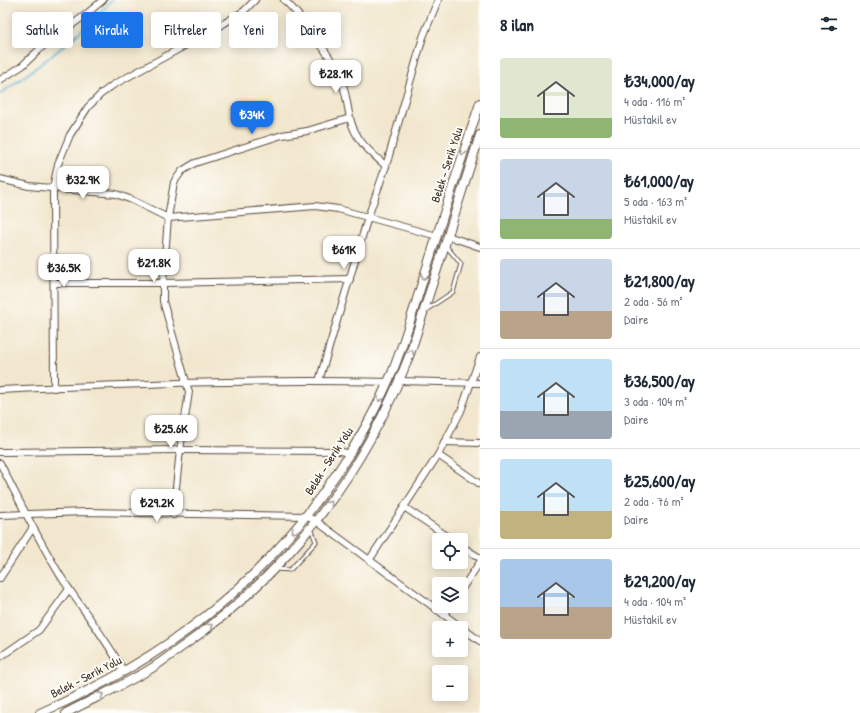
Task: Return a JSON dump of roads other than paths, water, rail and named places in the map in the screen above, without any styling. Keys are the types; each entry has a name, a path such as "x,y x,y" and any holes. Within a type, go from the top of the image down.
{"main road":[{"name":"Belek - Serik Yolu","path":"40,713 124,672 177,639 232,596 270,559 306,516 350,454 387,382 401,348 480,103"},
{"name":"Belek - Serik Yolu","path":"66,713 148,671 238,605 275,569 314,524 338,493 366,449 389,407 400,381 479,144 480,135"}],"street":[{"path":"0,80 22,66 43,46 103,0"},
{"path":"54,388 55,283 53,188 58,164 70,135 88,107 113,85 210,32 244,11 255,0"},
{"path":"284,0 295,10 339,74 345,90 350,118 360,142 386,166"},
{"path":"319,381 368,217 386,166 423,37 438,0"},
{"path":"173,515 180,450 188,397 187,383 165,310 163,283 172,187 177,177 188,166 282,135 307,132 350,118"},
{"path":"0,178 29,186 116,194 132,200 168,218 304,206 333,208 437,236"},
{"path":"448,236 480,247"},
{"path":"55,283 163,283 350,279"},
{"path":"370,559 438,455 461,411 480,357"},
{"path":"0,390 187,383 319,381 387,382"},
{"path":"400,381 480,383"},
{"path":"444,442 480,443"},
{"path":"0,452 180,450 340,451 350,454"},
{"path":"438,455 480,484"},
{"path":"0,463 32,529 69,589 110,646 124,672"},
{"path":"404,507 442,533"},
{"path":"0,515 86,512 173,515 306,516 314,524 370,559 480,641"},
{"path":"0,578 32,529"},
{"path":"468,550 480,558"},
{"path":"468,580 480,562"},
{"path":"0,657 39,630 69,589"}],"lane":[{"path":"424,311 453,292 461,264 445,245"},
{"path":"275,569 290,570 316,542 314,524"}],"waterway":[{"path":"0,94 73,38 112,0"}]}
